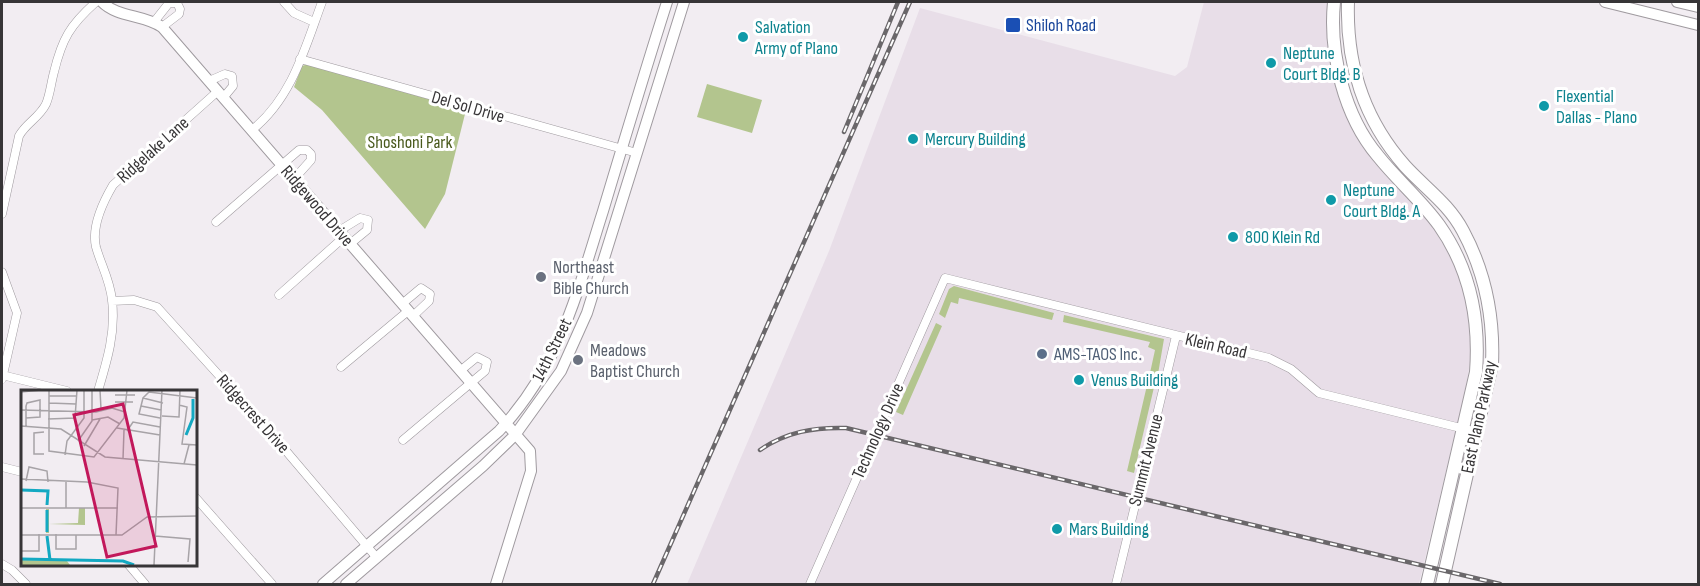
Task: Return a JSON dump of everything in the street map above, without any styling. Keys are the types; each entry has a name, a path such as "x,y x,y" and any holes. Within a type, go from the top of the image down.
{"main road":[{"name":"Ridgewood Drive","path":"102,2 119,13 158,25 530,451 532,463 496,585"},
{"name":"14th Street","path":"322,585 505,424 528,396 552,358 566,326 667,2"},
{"name":"14th Street","path":"346,585 483,466 515,435 543,399 564,365 582,326 607,252 684,2"},
{"name":"East Plano Parkway","path":"1334,2 1332,26 1338,70 1348,101 1376,154 1440,225 1466,278 1472,296 1479,342 1476,372 1427,585"},
{"name":"East Plano Parkway","path":"1348,2 1351,62 1361,97 1394,151 1453,216 1462,230 1481,274 1493,338 1492,364 1442,585"},
{"path":"1605,2 1698,25"},
{"path":"1677,2 1698,7"},
{"path":"663,14 678,18"},
{"path":"1348,101 1361,97"},
{"path":"591,247 607,252"},
{"path":"1466,278 1481,274"},
{"path":"552,358 564,365"}],"street":[{"path":"2,214 4,187 20,136 24,127 39,116 47,102 59,49 66,33 96,2"},
{"path":"284,2 294,13 314,22"},
{"path":"252,130 279,103 300,59 322,2"},
{"name":"Del Sol Drive","path":"300,59 637,153"},
{"path":"209,81 225,74 232,76 233,86 220,94"},
{"name":"Ridgelake Lane","path":"98,390 111,343 112,301 109,277 96,246 102,204 113,185 220,94"},
{"path":"216,222 299,150 310,152 311,160 294,179"},
{"path":"279,294 344,237"},
{"path":"2,272 17,313 2,376 63,390"},
{"name":"Klein Road","path":"945,278 1278,361 1319,393 1477,432"},
{"name":"Technology Drive","path":"810,585 945,278"},
{"name":"Ridgecrest Drive","path":"112,301 134,300 157,307 264,425 377,558"},
{"path":"341,367 407,310"},
{"name":"Summit Avenue","path":"1116,585 1176,336"},
{"path":"403,440 487,368 486,360 477,357 460,371"},
{"path":"2,467 21,472"},
{"path":"196,498 272,585"},
{"path":"2,564 12,570 26,585"},
{"path":"129,565 145,585"}],"shaded area":[{"path":"1204,2 1327,2 1329,53 1346,112 1428,219 1454,263 1464,292 1471,356 1466,388 1419,584 687,584 829,251 920,8 1175,76 1187,67"}],"green space":[{"name":"Shoshoni Park","path":"308,64 466,110 445,194 425,229 322,110 294,87 302,66"},
{"path":"707,84 762,100 752,133 697,117"},
{"path":"954,286 1054,313 1052,320 959,298 958,304 951,302 945,318 939,314 949,289"},
{"path":"1064,315 1164,339 1158,374 1150,373 1155,350 1148,347 1150,342 1063,322"},
{"path":"936,323 942,326 903,415 896,412"},
{"path":"1148,381 1155,383 1134,473 1127,471"}],"railway":[{"path":"844,132 898,2"},
{"path":"653,584 910,2"},
{"path":"760,450 780,439 801,432 823,428 846,428 1500,584"}],"place":[{"name":"Shiloh Road","path":"1013,25"},
{"name":"Salvation Army of Plano","path":"743,37"},
{"name":"Neptune Court Bldg. B","path":"1271,63"},
{"name":"Flexential Dallas - Plano","path":"1544,106"},
{"name":"Mercury Building","path":"913,139"},
{"name":"Neptune Court Bldg. A","path":"1331,200"},
{"name":"800 Klein Rd","path":"1233,237"},
{"name":"Northeast Bible Church","path":"541,277"},
{"name":"AMS-TAOS Inc.","path":"1042,354"},
{"name":"Meadows Baptist Church","path":"578,360"},
{"name":"Venus Building","path":"1079,380"},
{"name":"Mars Building","path":"1057,529"}]}
